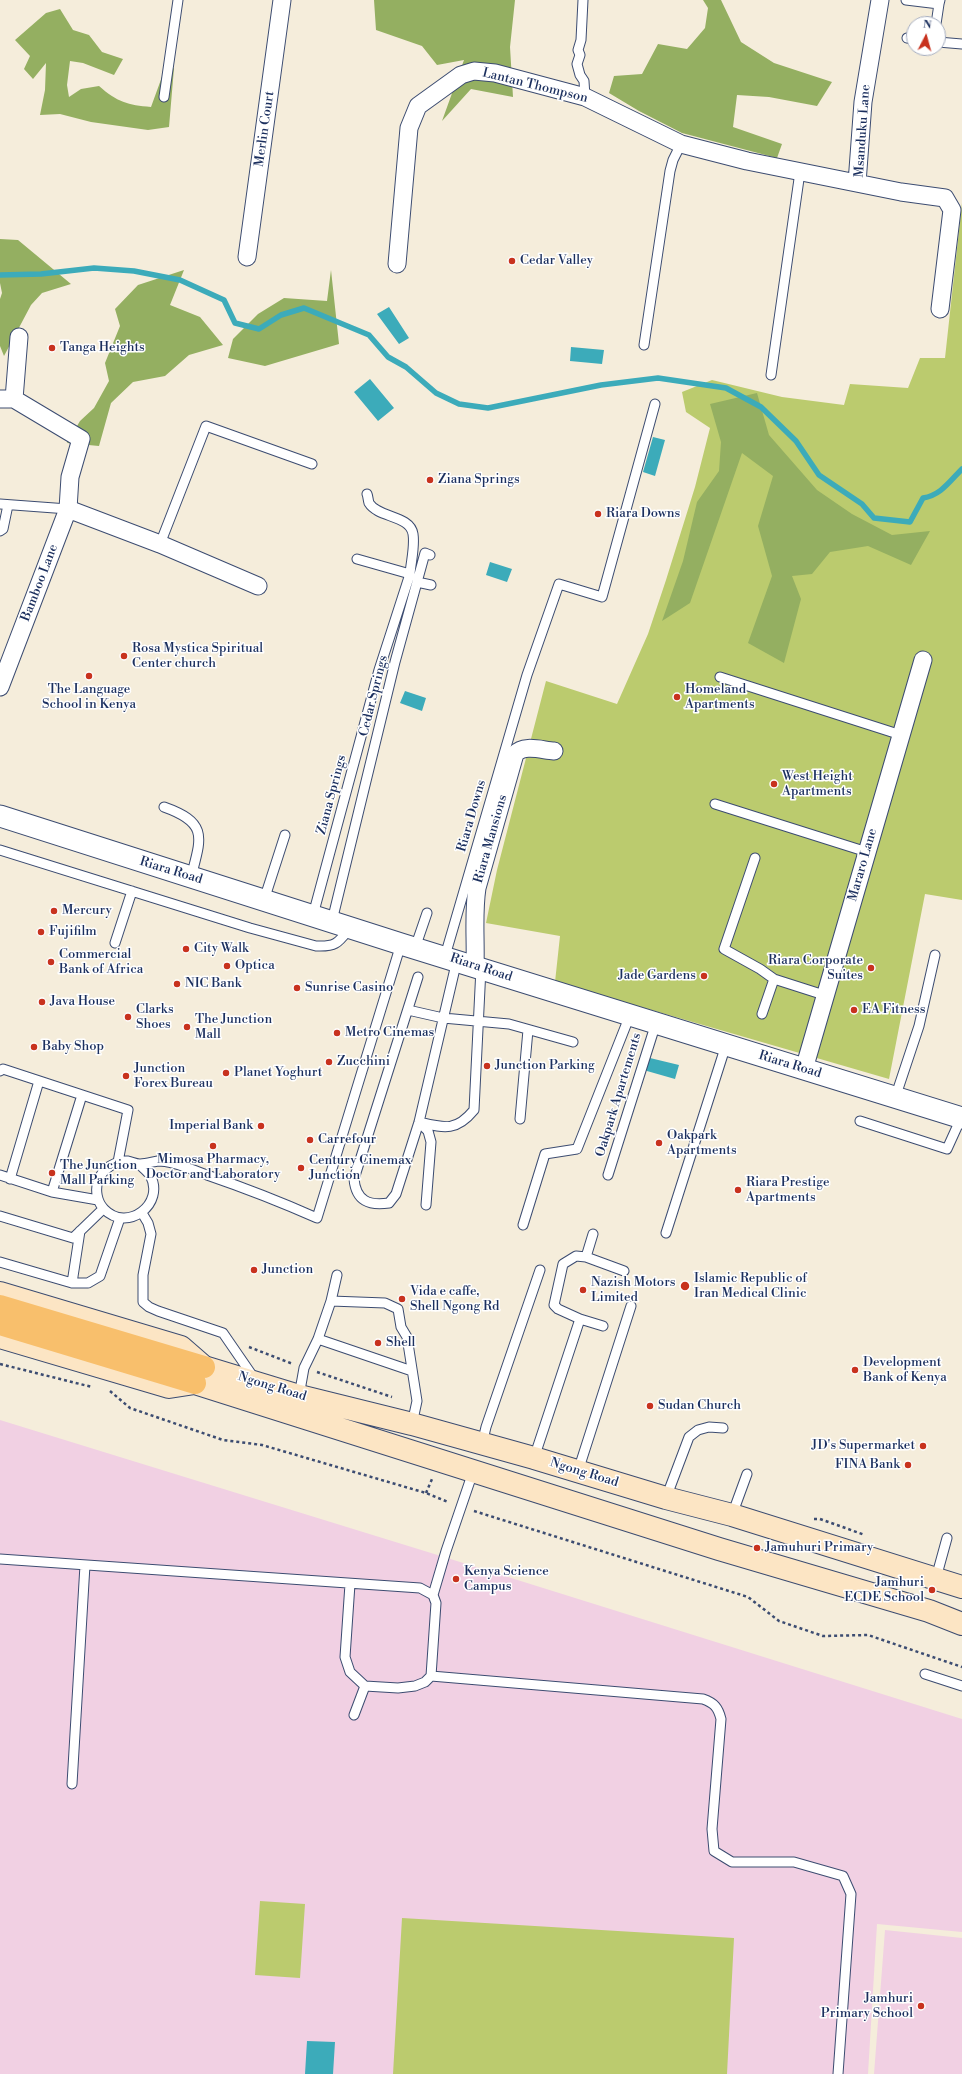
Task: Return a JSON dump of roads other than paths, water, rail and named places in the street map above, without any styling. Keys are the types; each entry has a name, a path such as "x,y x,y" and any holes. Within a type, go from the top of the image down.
{"main road":[{"name":"Ngong Road","path":"0,1293 181,1347 200,1375"},
{"name":"Ngong Road","path":"0,1306 200,1375"},
{"name":"Ngong Road","path":"0,1324 200,1375 258,1382 299,1396 412,1424 534,1458 666,1498 732,1515 962,1587"},
{"name":"Ngong Road","path":"0,1337 169,1387 200,1375"},
{"path":"200,1375 438,1462 719,1549 929,1611 962,1624"}],"street":[{"name":"Merlin Court","path":"247,257 282,0"},
{"name":"Msanduku Lane","path":"880,0 863,102 857,183 945,198 952,210 940,309"},
{"name":"Lantan Thompson","path":"397,264 409,128 418,106 461,75 474,71 495,73 585,97 681,144 747,161 857,183"},
{"path":"7,399 19,337"},
{"name":"Bamboo Lane","path":"0,687 68,509 70,477 81,439 7,399"},
{"path":"68,509 160,544 258,586"},
{"name":"Mararo Lane","path":"804,1069 824,995 923,660"},
{"name":"Riara Mansions","path":"465,962 476,944 474,909 477,888 515,754 519,750 525,748 554,751"},
{"name":"Riara Road","path":"0,816 408,946 465,962 961,1118"}],"lane":[{"path":"164,97 178,0"},
{"path":"584,0 581,40 578,50 580,55 577,64 580,75 584,81 585,97"},
{"path":"906,0 939,2 937,16"},
{"path":"946,43 962,44"},
{"path":"644,345 670,171 673,160 681,144"},
{"path":"771,374 800,172"},
{"name":"Riara Downs","path":"465,962 455,923 527,675 559,584 602,597 655,404"},
{"path":"160,544 206,426 312,464"},
{"name":"Ziana Springs","path":"332,921 379,670 410,574 414,542 412,529 407,524 374,508 369,503 367,494"},
{"path":"0,531 3,529 4,504 68,509"},
{"name":"Cedar Springs","path":"332,921 395,662 426,553 430,555"},
{"path":"357,559 410,574"},
{"path":"417,582 431,585"},
{"path":"720,677 901,735"},
{"path":"715,804 867,852"},
{"path":"164,807 178,812 191,820 199,834 199,846 191,877"},
{"path":"264,900 285,836"},
{"path":"0,850 250,928 316,946 326,947 338,943 332,921"},
{"path":"755,858 724,950 760,969 774,979 824,995"},
{"path":"115,944 132,891"},
{"path":"139,1164 149,1174 154,1188 152,1202 142,1213 132,1218 120,1218 111,1215 103,1209 98,1200 96,1191 102,1172 118,1162 128,1161 139,1164 158,1161 176,1164 263,1195 317,1218 408,946 427,913"},
{"path":"895,1098 919,1026 935,955"},
{"path":"418,977 354,1179 355,1189 358,1196 367,1202 377,1205 389,1203 396,1194 419,1122 443,1018 465,962"},
{"path":"419,1122 442,1127 454,1127 466,1120 474,1110 479,1020 465,962"},
{"path":"762,1014 774,979"},
{"path":"408,1010 443,1018 479,1020 509,1024 573,1042"},
{"path":"523,1225 544,1154 577,1149 630,1015"},
{"name":"Oakpark Apartements","path":"608,1175 656,1023"},
{"path":"520,1119 528,1030"},
{"path":"666,1233 726,1045"},
{"path":"0,1071 3,1069 128,1110 118,1162"},
{"path":"10,1179 39,1081"},
{"path":"52,1192 82,1095"},
{"path":"860,1121 947,1149 961,1118"},
{"path":"419,1122 428,1131 431,1142 426,1205"},
{"path":"0,1176 52,1192 98,1200"},
{"path":"0,1216 73,1238 103,1209"},
{"path":"142,1213 148,1223 150,1234 143,1275 143,1302 149,1307 158,1311 223,1333 258,1382"},
{"path":"0,1262 72,1283 88,1283 100,1276 120,1218"},
{"path":"72,1283 80,1231"},
{"path":"586,1257 593,1234"},
{"path":"603,1326 580,1319 558,1309 554,1304 563,1264 576,1256 586,1257 624,1271"},
{"path":"482,1444 486,1427 540,1270"},
{"path":"299,1396 304,1368 318,1339 331,1301 337,1276"},
{"path":"331,1301 385,1303 398,1309 401,1327 407,1337 417,1401 412,1424"},
{"path":"578,1471 631,1306"},
{"path":"534,1458 580,1319"},
{"path":"318,1339 412,1371"},
{"path":"666,1498 689,1437 698,1430 709,1427 723,1428"},
{"path":"433,1596 473,1472"},
{"path":"732,1515 747,1474"},
{"path":"936,1578 947,1538"},
{"path":"0,1559 420,1588 433,1596 436,1603 431,1676 425,1682 414,1686 398,1688 365,1686 350,1672 345,1657 350,1584"},
{"path":"72,1784 85,1565"},
{"path":"925,1674 962,1686"},
{"path":"431,1676 703,1699 716,1705 721,1720 712,1829 714,1851 732,1862 794,1862 843,1876 851,1894 838,2074"},
{"path":"354,1715 365,1686"}],"water":[{"path":"389,307 409,338 399,344 377,314"},
{"path":"571,347 604,350 602,364 570,361"},
{"path":"370,379 394,408 378,421 354,392"},
{"path":"653,437 665,440 655,476 643,472"},
{"path":"490,562 512,569 507,582 486,575"},
{"path":"405,691 426,698 422,711 400,703"},
{"path":"650,1058 679,1065 675,1079 647,1071 645,1069 648,1059"},
{"path":"307,2041 335,2042 333,2074 305,2074"}],"waterway":[{"path":"0,275 41,274 94,268 134,271 180,280 224,300 235,323 259,329 281,315 304,308 369,335 388,357 406,367 436,393 459,404 488,408 601,385 658,378 726,388 761,407 796,441 819,475 862,504 874,518 910,522 923,498 940,491 962,469"}],"place":[{"name":"Cedar Valley","path":"512,261"},
{"name":"Tanga Heights","path":"52,348"},
{"name":"Ziana Springs","path":"430,480"},
{"name":"Riara Downs","path":"598,514"},
{"name":"Rosa Mystica Spiritual Center church","path":"124,656"},
{"name":"The Language School in Kenya","path":"89,676"},
{"name":"Homeland Apartments","path":"677,697"},
{"name":"West Height Apartments","path":"774,784"},
{"name":"Mercury","path":"54,911"},
{"name":"Fujifilm","path":"41,932"},
{"name":"City Walk","path":"186,949"},
{"name":"Commercial Bank of Africa","path":"51,962"},
{"name":"Optica","path":"227,966"},
{"name":"Riara Corporate Suites","path":"871,968"},
{"name":"Jade Gardens","path":"704,976"},
{"name":"NIC Bank","path":"177,984"},
{"name":"Sunrise Casino","path":"297,988"},
{"name":"Java House","path":"42,1002"},
{"name":"EA Fitness","path":"854,1010"},
{"name":"Clarks Shoes","path":"128,1017"},
{"name":"The Junction Mall","path":"187,1027"},
{"name":"Metro Cinemas","path":"337,1033"},
{"name":"Baby Shop","path":"34,1047"},
{"name":"Zucchini","path":"329,1062"},
{"name":"Junction Parking","path":"487,1066"},
{"name":"Planet Yoghurt","path":"226,1073"},
{"name":"Junction Forex Bureau","path":"126,1076"},
{"name":"Imperial Bank","path":"261,1126"},
{"name":"Carrefour","path":"310,1140"},
{"name":"Oakpark Apartments","path":"659,1143"},
{"name":"Mimosa Pharmacy, Doctor and Laboratory","path":"213,1146"},
{"name":"Century Cinemax Junction","path":"301,1168"},
{"name":"The Junction Mall Parking","path":"52,1173"},
{"name":"Riara Prestige Apartments","path":"738,1190"},
{"name":"Junction","path":"254,1270"},
{"name":"Islamic Republic of Iran Medical Clinic","path":"685,1286"},
{"name":"Nazish Motors Limited","path":"583,1290"},
{"name":"Vida e caffe, Shell Ngong Rd","path":"402,1299"},
{"name":"Shell","path":"378,1343"},
{"name":"Development Bank of Kenya","path":"855,1370"},
{"name":"Sudan Church","path":"650,1406"},
{"name":"JD's Supermarket","path":"923,1446"},
{"name":"FINA Bank","path":"908,1465"},
{"name":"Jamuhuri Primary","path":"757,1548"},
{"name":"Kenya Science Campus","path":"456,1579"},
{"name":"Jamhuri ECDE School","path":"932,1590"},
{"name":"Jamhuri Primary School","path":"921,2006"}]}
